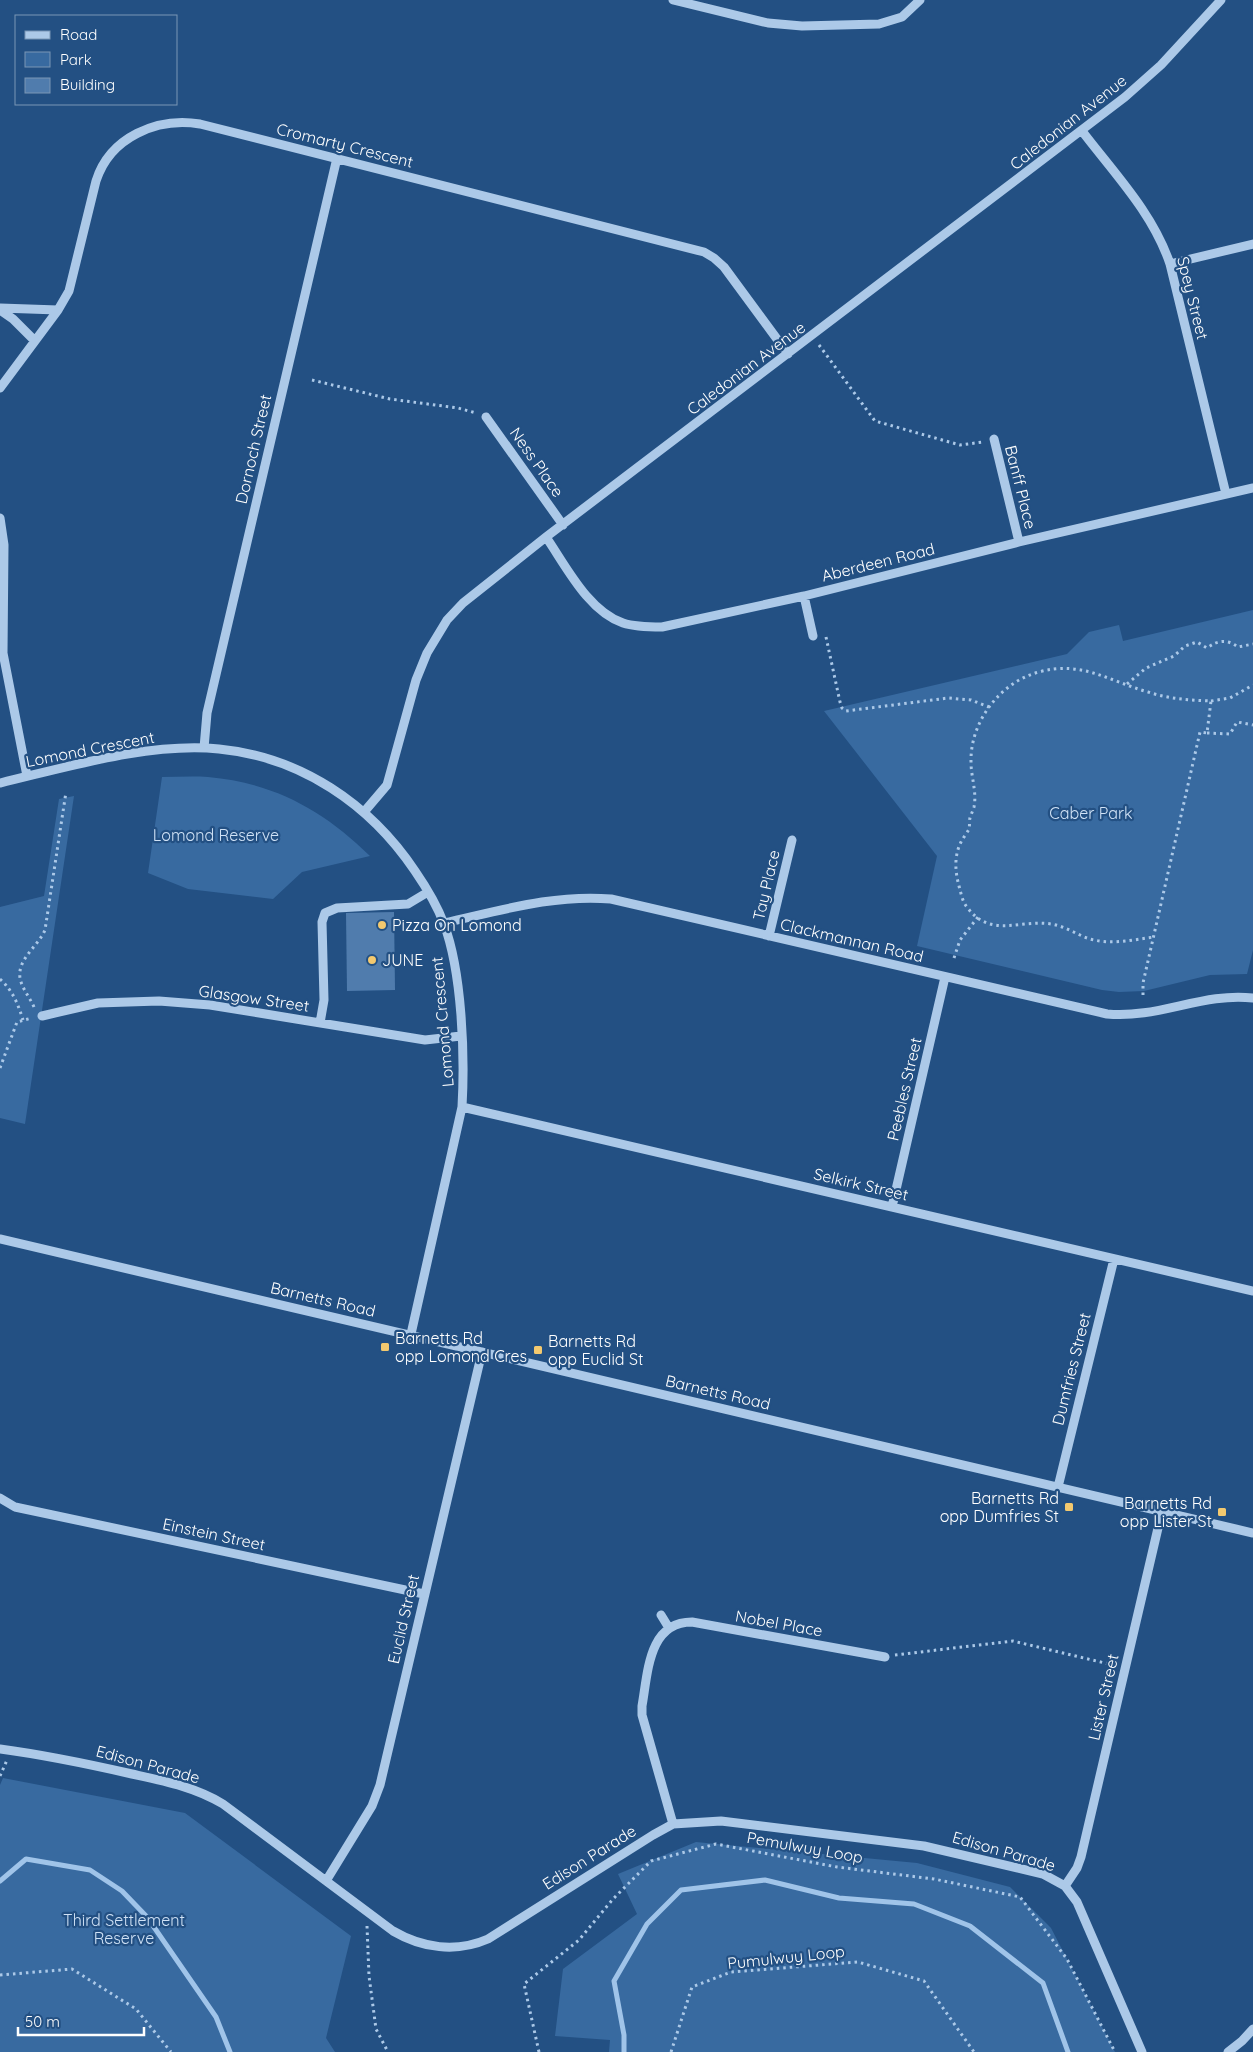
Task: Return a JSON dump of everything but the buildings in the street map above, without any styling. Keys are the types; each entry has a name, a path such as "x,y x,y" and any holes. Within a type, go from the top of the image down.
{"street":[{"path":"673,0 752,20 802,26 879,24 902,16 920,0"},
{"name":"Caledonian Avenue","path":"364,812 387,785 416,680 427,653 447,620 463,603 546,537 1082,131 1161,65 1222,0"},
{"name":"Cromarty Crescent","path":"0,388 58,310 73,282 98,174 114,150 134,135 154,126 176,122 187,122 337,158 704,252 724,267 788,354"},
{"name":"Spey Street","path":"1082,131 1147,216 1159,237 1170,264 1226,494"},
{"name":"Dornoch Street","path":"204,748 207,713 337,158"},
{"path":"1170,264 1253,244"},
{"path":"0,309 58,310"},
{"path":"0,309 35,341"},
{"name":"Ness Place","path":"486,417 563,525"},
{"name":"Banff Place","path":"994,439 1019,542"},
{"name":"Aberdeen Road","path":"546,537 597,607 608,616 624,624 642,627 662,627 804,596 1019,542 1253,488"},
{"path":"0,518 4,545 3,653 27,776"},
{"path":"804,596 813,636"},
{"name":"Lomond Crescent","path":"0,782 140,752 204,748 253,755 284,765 321,782 364,812 387,833 428,892 444,923 454,961 461,1036 462,1107 410,1334"},
{"name":"Tay Place","path":"769,936 792,840"},
{"path":"320,1023 324,1000 322,922 325,913 337,908 408,904 428,892"},
{"name":"Clackmannan Road","path":"444,923 550,900 595,898 629,902 1094,1012 1120,1016 1158,1012 1211,999 1227,997 1253,998"},
{"name":"Peebles Street","path":"892,1207 945,977"},
{"name":"Glasgow Street","path":"42,1016 98,1003 159,1001 210,1005 425,1040 461,1036"},
{"name":"Selkirk Street","path":"462,1107 1253,1291"},
{"name":"Barnetts Road","path":"0,1239 1253,1533"},
{"name":"Dumfries Street","path":"1058,1487 1114,1259"},
{"name":"Euclid Street","path":"326,1881 376,1796 482,1352"},
{"name":"Einstein Street","path":"0,1498 15,1507 424,1594"},
{"name":"Lister Street","path":"1065,1886 1073,1876 1081,1857 1162,1511"},
{"path":"661,1615 669,1628 658,1639 653,1649 642,1715 673,1824"},
{"name":"Nobel Place","path":"669,1628 682,1622 692,1622 885,1657"},
{"name":"Edison Parade","path":"0,1749 79,1761 197,1791 223,1804 366,1913 403,1938 424,1945 456,1947 481,1942 673,1824 721,1821 924,1846 1043,1874 1065,1886 1080,1908 1142,2052"},
{"path":"1228,2052 1253,2029"}],"path":[{"path":"821,348 875,420 960,444 973,444"},
{"path":"312,380 390,399 458,408 486,417"},
{"path":"824,630 840,702 842,708 846,711 948,698 971,700 989,707"},
{"path":"1126,684 1146,668 1174,656 1185,646 1192,643 1197,642 1207,648 1222,641 1232,642 1238,647 1253,644"},
{"path":"1154,937 1102,942 1053,924 1004,927 978,917 966,906 957,876 956,861 957,851 969,828 970,817 974,808 971,762 973,740 989,707 998,696 1016,681 1037,672 1059,668 1082,669 1146,692 1175,700 1211,701 1230,698 1253,685"},
{"path":"1207,733 1211,701"},
{"path":"1143,995 1143,983 1200,732 1230,734 1237,722 1253,725"},
{"path":"34,1008 20,980 20,968 24,960 40,941 45,930 66,792"},
{"path":"954,958 960,940 978,917"},
{"path":"0,980 17,1000 23,1020 17,1022 0,1068"},
{"path":"911,1652 1013,1641 1105,1663"},
{"name":"Pemulwuy Loop","path":"539,2052 524,1984 579,1940 613,1899 651,1861 716,1844 837,1867 934,1879 1020,1897 1067,1959 1115,2052"},
{"path":"366,1913 369,1976 376,2030 388,2052"},
{"name":"Pumulwuy Loop","path":"671,2052 692,1987 731,1972 858,1962 924,1980 974,2052"},
{"path":"0,1975 72,1969 136,2009 171,2052"}],"green space":[{"name":"Caber Park","path":"1253,610 1253,950 1247,974 1210,975 1144,991 1119,992 1102,990 917,946 937,856 824,711 1067,654 1089,632 1119,625 1123,641"},
{"name":"Lomond Reserve","path":"162,777 208,777 255,785 296,801 315,812 334,825 370,856 302,872 273,899 188,889 148,873"},
{"path":"74,796 25,1124 0,1118 0,907 44,896 59,799"},
{"name":"Third Settlement Reserve","path":"3,1778 185,1813 351,1936 326,2038 335,2052 0,2052 0,1785"},
{"path":"696,1842 917,1863 1010,1887 1051,1928 1115,2052 609,2052 610,2040 555,2036 563,1969 637,1914 618,1874"}],"waterway":[{"path":"0,1881 26,1859 90,1870 122,1891 147,1917 216,2017 230,2052"},
{"path":"624,2052 624,2035 614,1981 647,1924 681,1890 765,1880 839,1898 914,1904 970,1926 1043,1983 1068,2052"}],"place":[{"name":"Pizza On Lomond","path":"382,925"},
{"name":"JUNE","path":"372,960"},
{"name":"Barnetts Rd opp Lomond Cres","path":"385,1347"},
{"name":"Barnetts Rd opp Euclid St","path":"538,1350"},
{"name":"Barnetts Rd opp Dumfries St","path":"1069,1507"},
{"name":"Barnetts Rd opp Lister St","path":"1222,1512"}]}
